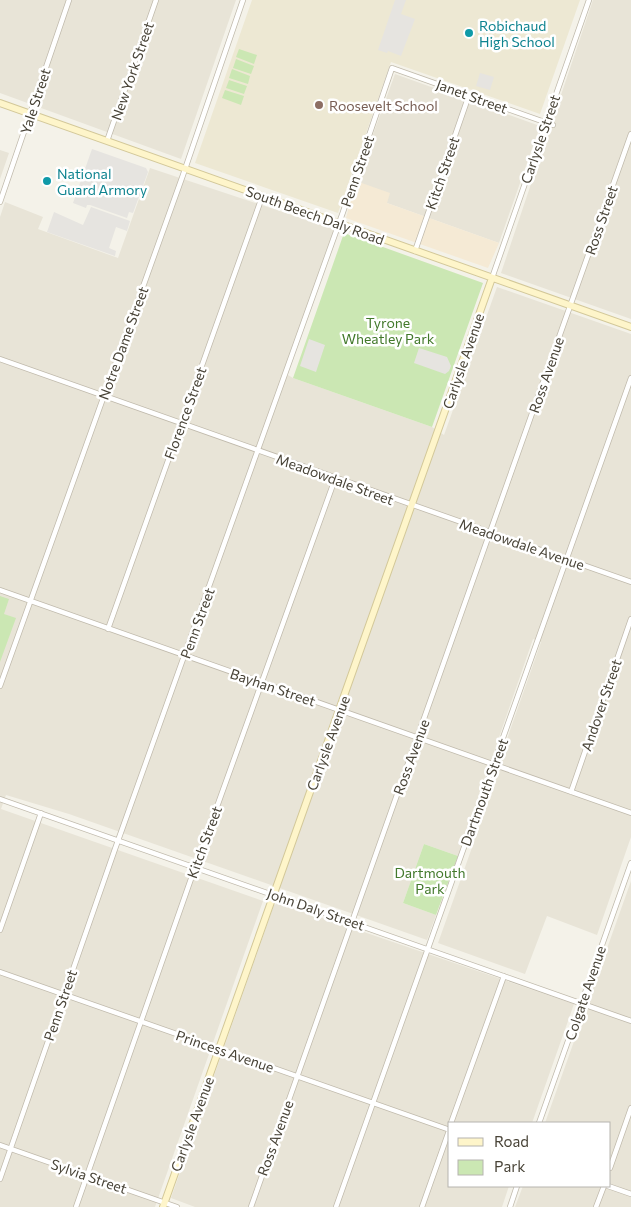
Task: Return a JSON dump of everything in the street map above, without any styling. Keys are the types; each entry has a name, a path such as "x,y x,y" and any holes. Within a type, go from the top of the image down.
{"street":[{"name":"Yale Street","path":"0,202 69,0"},
{"name":"New York Street","path":"107,141 156,0"},
{"name":"Notre Dame Street","path":"0,686 185,169 243,0"},
{"name":"Carlysle Street","path":"492,278 589,0"},
{"name":"Janet Street","path":"392,68 553,125"},
{"name":"Penn Street","path":"0,1179 64,994 339,224 392,68"},
{"name":"Kitch Street","path":"415,251 469,95"},
{"name":"South Beech Daly Road","path":"0,103 631,327"},
{"name":"Ross Street","path":"571,306 622,150 631,134"},
{"name":"Florence Street","path":"108,629 262,196"},
{"name":"Carlysle Avenue","path":"164,1205 492,278"},
{"name":"Ross Avenue","path":"250,1207 571,306"},
{"path":"0,359 258,451"},
{"name":"Dartmouth Street","path":"336,1207 631,378"},
{"name":"Meadowdale Street","path":"258,451 412,506"},
{"name":"Kitch Street","path":"76,1207 335,479"},
{"name":"Meadowdale Avenue","path":"412,506 631,582"},
{"name":"Bayhan Street","path":"0,590 631,813"},
{"name":"Andover Street","path":"571,792 631,619"},
{"name":"John Daly Street","path":"0,799 631,1020"},
{"path":"0,930 41,813"},
{"name":"Colgate Avenue","path":"539,1122 631,863"},
{"name":"Princess Avenue","path":"0,972 448,1128"},
{"path":"452,1122 504,976"},
{"path":"611,1165 631,1108"},
{"path":"422,1207 448,1135"},
{"name":"Sylvia Street","path":"0,1145 164,1205 177,1207"},
{"path":"510,1207 517,1187"},
{"path":"596,1207 604,1187"},
{"path":"611,1187 631,1194"}],"shaded area":[{"path":"0,0 236,0 181,159 0,93"},
{"path":"252,0 580,0 540,114 391,62 338,213 195,163"},
{"path":"395,0 406,0 401,14 415,19 401,56 388,51 387,53 378,50"},
{"path":"593,0 631,0 631,319 501,273"},
{"path":"480,73 494,77 490,90 476,86"},
{"path":"395,74 540,126 499,243 387,203 356,181"},
{"path":"92,149 146,168 148,172 133,213 129,212 127,218 90,205 87,205 86,208 73,203"},
{"path":"0,150 9,153 0,179"},
{"path":"150,168 337,230 286,374 432,427 444,435 497,287 631,334 631,837 597,935 547,916 525,974 438,943 490,797 487,796 541,642 533,639 458,856 424,844 403,903 436,915 427,940 69,814 6,795 1,809 263,901 155,1207 0,1207 0,217 5,202 43,217 38,229 118,258"},
{"path":"356,181 390,193 387,203 499,243 488,268 346,218"},
{"path":"91,207 130,221 127,231 116,227 109,248 116,251 115,256 47,232 54,212 83,225"},
{"path":"309,339 325,345 316,372 300,366"},
{"path":"419,348 447,357 451,366 449,371 445,374 414,363"},
{"path":"631,881 631,1207 515,1207 523,1187 611,1187 611,1122 545,1122"},
{"path":"279,903 574,1004 532,1122 448,1122 448,1187 509,1187 502,1207 195,1207 171,1198 274,905"}],"green space":[{"path":"239,49 257,55 254,64 236,57"},
{"path":"236,59 254,66 251,74 233,68"},
{"path":"232,69 250,76 248,84 229,78"},
{"path":"229,80 247,86 244,94 226,88"},
{"path":"225,90 244,96 241,105 222,98"},
{"name":"Tyrone Wheatley Park","path":"344,233 483,283 432,427 293,378"},
{"path":"0,596 9,599 4,614 16,618 0,662"},
{"name":"Dartmouth Park","path":"424,844 458,856 436,915 403,903"}],"place":[{"name":"Robichaud High School","path":"469,33"},
{"name":"Roosevelt School","path":"319,105"},
{"name":"National Guard Armory","path":"47,181"}]}
